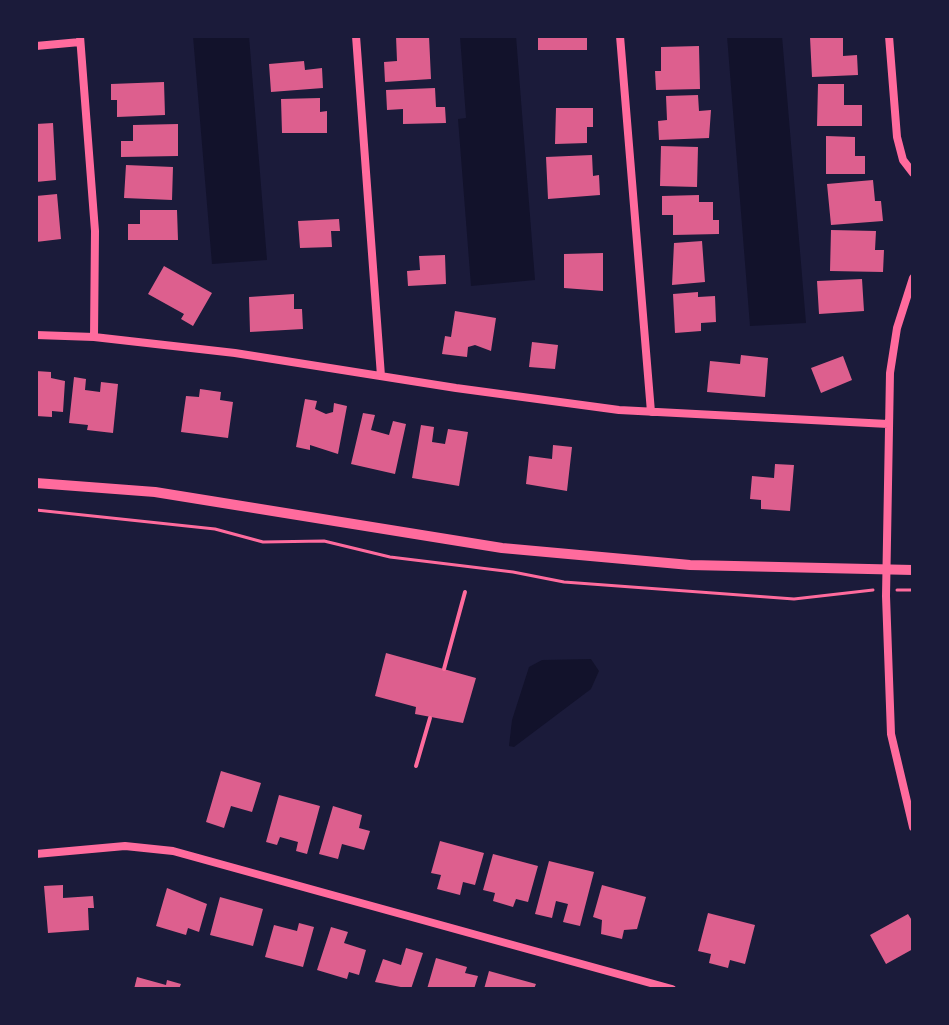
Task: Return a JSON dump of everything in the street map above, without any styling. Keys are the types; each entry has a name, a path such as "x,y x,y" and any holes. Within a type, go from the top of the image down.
{"street":[{"path":"356,36 381,376"},
{"path":"620,36 651,412"},
{"path":"889,36 897,137 903,160 913,173"},
{"path":"36,46 80,39 95,231 94,337"},
{"path":"913,278 893,350 888,424 886,571 889,715 897,769 913,827"},
{"path":"36,335 94,337 235,353 508,396 651,412 888,424"},
{"path":"36,483 155,492 502,548 690,565 913,570"},
{"path":"36,854 125,846 173,851 672,989"}],"lane":[{"path":"444,669 465,592"},
{"path":"416,766 430,718"}],"path":[{"path":"36,510 215,529 263,542 324,541 390,557 513,572 564,582 794,599 864,590"}],"shaded area":[{"path":"193,36 249,36 267,260 212,264"},
{"path":"460,36 516,36 535,280 471,286 458,119 466,118"},
{"path":"727,36 782,36 806,323 750,326"},
{"path":"591,659 599,671 591,689 514,747 509,746 512,720 529,667 542,660"}],"building":[{"path":"396,36 429,36 431,79 385,82 384,62 397,61"},
{"path":"538,36 587,36 587,50 538,50"},
{"path":"843,36 843,56 857,55 858,75 812,77 810,37"},
{"path":"699,46 700,89 656,90 655,71 661,71 661,47"},
{"path":"304,61 305,70 322,68 323,88 271,92 269,64"},
{"path":"164,82 165,115 117,117 117,100 111,100 111,84"},
{"path":"818,84 844,84 844,105 862,105 862,126 817,126"},
{"path":"435,88 436,107 445,107 446,123 403,124 403,109 387,110 386,90"},
{"path":"698,95 699,111 711,110 709,138 659,140 658,121 667,120 666,96"},
{"path":"320,98 320,112 327,111 327,133 282,133 281,99"},
{"path":"556,108 593,108 593,127 587,127 587,143 555,144"},
{"path":"53,123 56,180 36,182 36,124"},
{"path":"178,124 178,156 121,157 121,141 133,141 133,125"},
{"path":"826,136 855,137 855,156 865,156 865,174 826,174"},
{"path":"661,146 698,147 697,187 660,186"},
{"path":"592,155 593,176 599,175 600,195 548,199 546,157"},
{"path":"126,165 173,167 172,200 124,198"},
{"path":"873,180 875,201 881,201 883,221 831,225 827,184"},
{"path":"57,194 61,239 36,242 36,196"},
{"path":"699,195 699,202 713,202 713,220 719,220 719,234 673,235 673,215 662,215 662,196"},
{"path":"140,210 177,210 178,240 128,240 128,224 140,224"},
{"path":"339,219 340,231 331,231 332,247 300,248 298,221"},
{"path":"831,230 876,231 875,250 884,250 883,272 830,271"},
{"path":"702,241 705,282 672,285 674,243"},
{"path":"603,253 603,291 564,288 564,254"},
{"path":"445,255 446,284 408,286 407,271 420,270 419,256"},
{"path":"164,266 212,293 193,326 181,319 184,314 148,294"},
{"path":"862,279 864,311 819,314 817,281"},
{"path":"698,292 698,297 715,296 716,322 701,323 701,331 675,333 673,294"},
{"path":"294,294 294,309 302,309 303,329 250,332 249,297"},
{"path":"455,311 496,318 491,351 475,345 468,347 467,357 442,354 445,336 451,337"},
{"path":"532,342 558,345 555,369 529,367"},
{"path":"741,355 768,358 765,397 707,392 710,361 740,364"},
{"path":"843,356 852,380 821,393 811,368"},
{"path":"36,371 51,372 51,378 65,381 63,412 52,411 52,417 36,416"},
{"path":"74,377 86,379 85,390 100,392 101,382 118,384 113,433 87,430 88,425 69,423"},
{"path":"200,389 221,392 220,400 233,402 228,438 181,432 186,396 199,397"},
{"path":"305,399 317,401 315,409 326,414 333,412 334,403 347,406 338,454 310,445 310,450 296,447"},
{"path":"363,413 375,415 371,430 389,435 393,421 406,424 395,474 351,464"},
{"path":"421,425 434,427 432,442 445,444 448,429 468,432 459,486 412,478"},
{"path":"553,445 572,447 567,491 526,484 529,456 552,459"},
{"path":"775,464 794,465 790,511 761,509 761,500 750,499 752,476 774,478"},
{"path":"386,653 476,678 463,723 415,714 416,707 375,696"},
{"path":"221,771 261,783 252,812 231,806 224,828 206,822"},
{"path":"279,795 320,806 307,854 296,851 298,842 280,837 277,845 266,842"},
{"path":"333,806 362,815 359,828 370,831 364,850 342,844 338,859 319,854"},
{"path":"440,841 484,853 475,885 463,882 460,895 437,889 441,875 431,873"},
{"path":"493,854 538,866 528,902 516,899 513,907 493,901 495,893 483,890"},
{"path":"549,861 594,872 580,926 563,922 568,904 556,901 552,918 535,914"},
{"path":"63,885 63,898 93,896 94,908 88,908 89,930 48,933 44,886"},
{"path":"602,885 646,897 637,929 624,930 622,939 601,934 602,920 593,917"},
{"path":"167,888 207,904 199,932 188,928 186,935 156,926"},
{"path":"220,897 263,909 253,946 210,935"},
{"path":"708,913 755,925 745,964 730,960 728,968 709,963 711,954 698,951"},
{"path":"908,914 913,922 913,949 886,964 870,935"},
{"path":"299,923 314,927 303,967 265,957 274,925 297,931"},
{"path":"331,927 348,932 344,943 366,950 359,975 349,972 347,979 317,970"},
{"path":"406,948 423,953 411,989 375,982 383,959 401,965"},
{"path":"436,958 467,967 465,973 478,976 474,989 427,989"},
{"path":"489,971 536,984 534,989 484,989"},
{"path":"137,977 166,985 167,980 181,984 179,989 134,989"}]}
